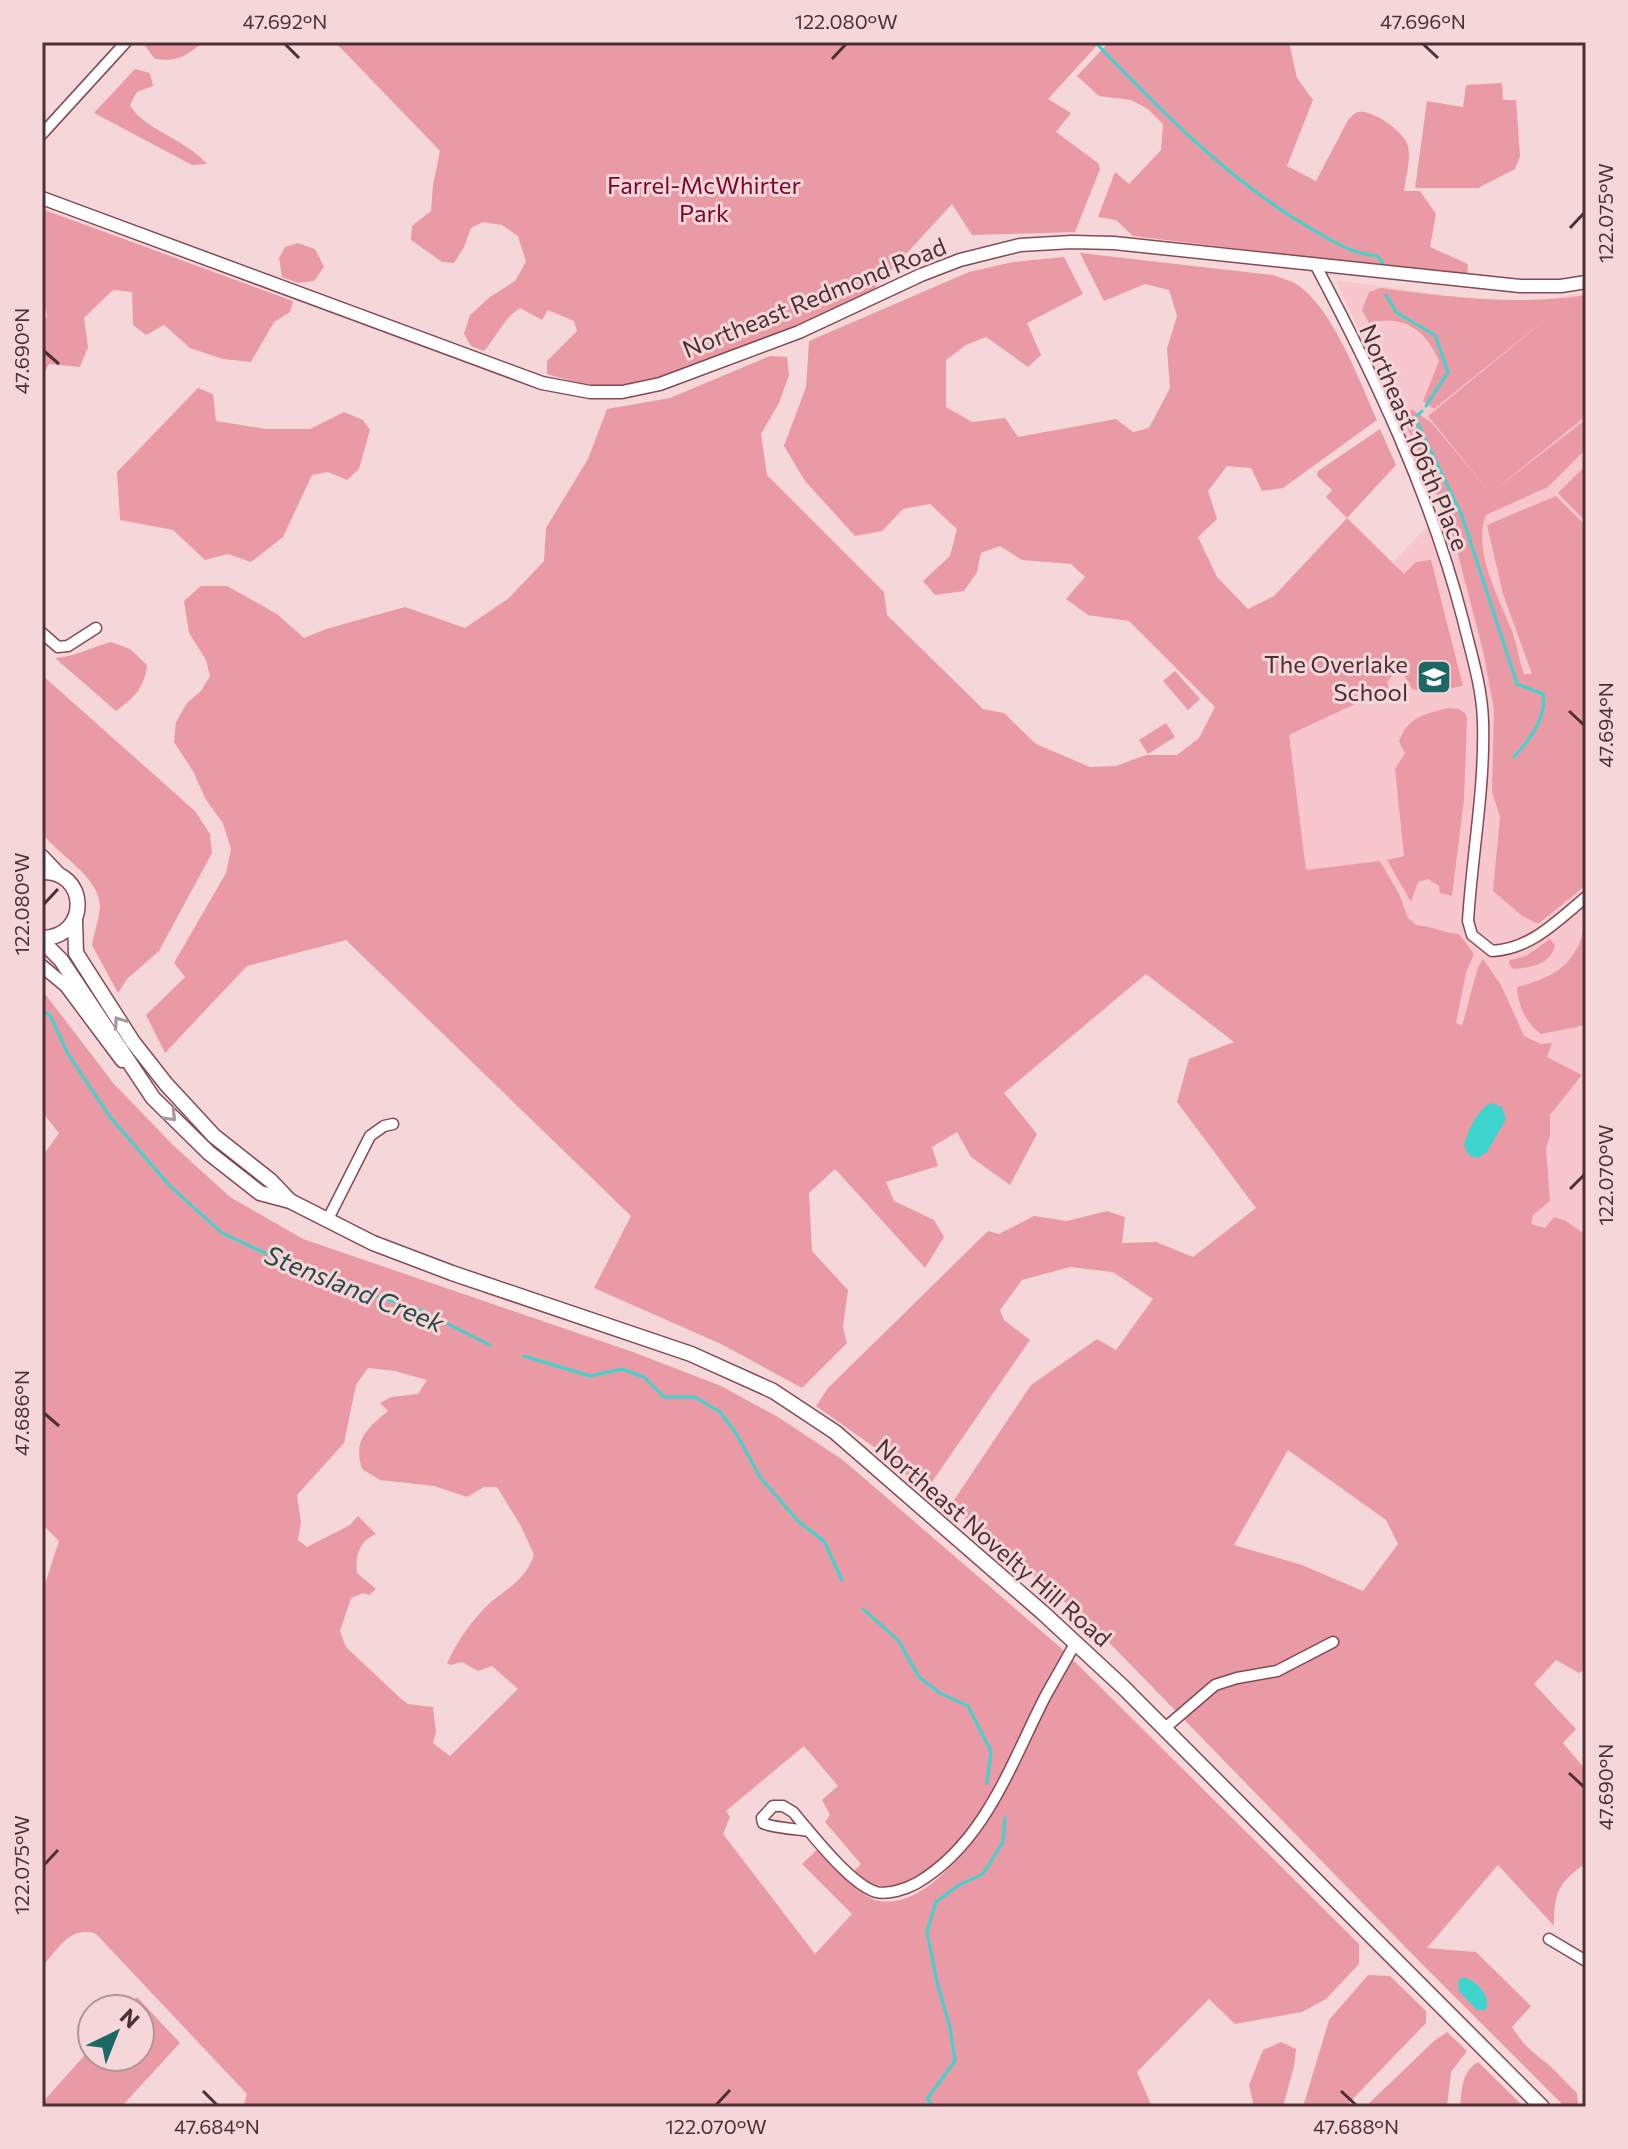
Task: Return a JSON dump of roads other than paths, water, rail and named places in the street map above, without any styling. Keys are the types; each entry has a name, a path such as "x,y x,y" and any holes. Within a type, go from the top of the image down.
{"main road":[{"path":"42,857 60,875"},
{"path":"42,872 60,875"},
{"name":"Northeast Novelty Hill Road","path":"60,875 75,890 78,899 76,953 133,1042 166,1084 214,1136 271,1181 290,1201"},
{"path":"42,940 63,934 75,920"},
{"name":"Northeast Novelty Hill Road","path":"42,940 61,960 153,1098 209,1153 260,1193 290,1201 373,1243 452,1273 691,1354 773,1391 835,1432 1076,1642 1542,2107"}],"street":[{"path":"42,134 121,44"},
{"name":"Northeast Redmond Road","path":"42,198 542,383 590,392 622,392 660,384 799,332 921,275 960,260 1020,245 1114,243 1520,286 1561,286 1586,282"},
{"name":"Northeast 106th Place","path":"1316,266 1362,356 1416,476 1440,540 1464,622 1483,720 1482,767 1468,921 1472,935 1492,951 1509,950 1533,940 1586,897"},
{"path":"42,633 58,647 68,646 96,628"},
{"path":"42,966 66,986 111,1048 139,1078"},
{"path":"327,1221 370,1136 393,1124"},
{"path":"809,1831 852,1877 876,1892 910,1887 935,1872 967,1840 994,1802 1076,1642"},
{"path":"1165,1728 1215,1685 1277,1671 1333,1642"},
{"path":"1549,1939 1586,1961"}],"water":[{"path":"1491,1103 1502,1107 1506,1119 1487,1152 1478,1158 1470,1156 1464,1146 1468,1134 1477,1116"},
{"path":"1464,1977 1482,1989 1486,2010 1477,2010 1459,1991 1458,1981"}],"waterway":[{"path":"1095,42 1172,120 1254,191 1330,240 1377,256 1383,263"},
{"path":"1386,295 1397,313 1435,335 1448,372 1426,406"},
{"path":"1422,411 1415,418 1462,516 1517,684 1543,694 1540,720 1514,757"},
{"name":"Stensland Creek","path":"42,1010 50,1015 68,1054 110,1117 170,1186 222,1233 330,1283 416,1308 490,1345"},
{"name":"Stensland Creek","path":"524,1356 590,1376 622,1369 644,1377 664,1397 695,1397 720,1412 736,1433 760,1477 798,1521 824,1541 842,1580"},
{"name":"Stensland Creek","path":"863,1609 898,1640 919,1677 940,1693 968,1706 991,1751 987,1783"},
{"name":"Stensland Creek","path":"934,2107 927,2099 955,2061 927,1932 936,1902 959,1885 983,1874 1003,1842 1005,1818"}],"place":[{"name":"The Overlake School","path":"1434,677"}],"park label":[{"name":"Farrel-McWhirter Park","path":"704,198"}]}
